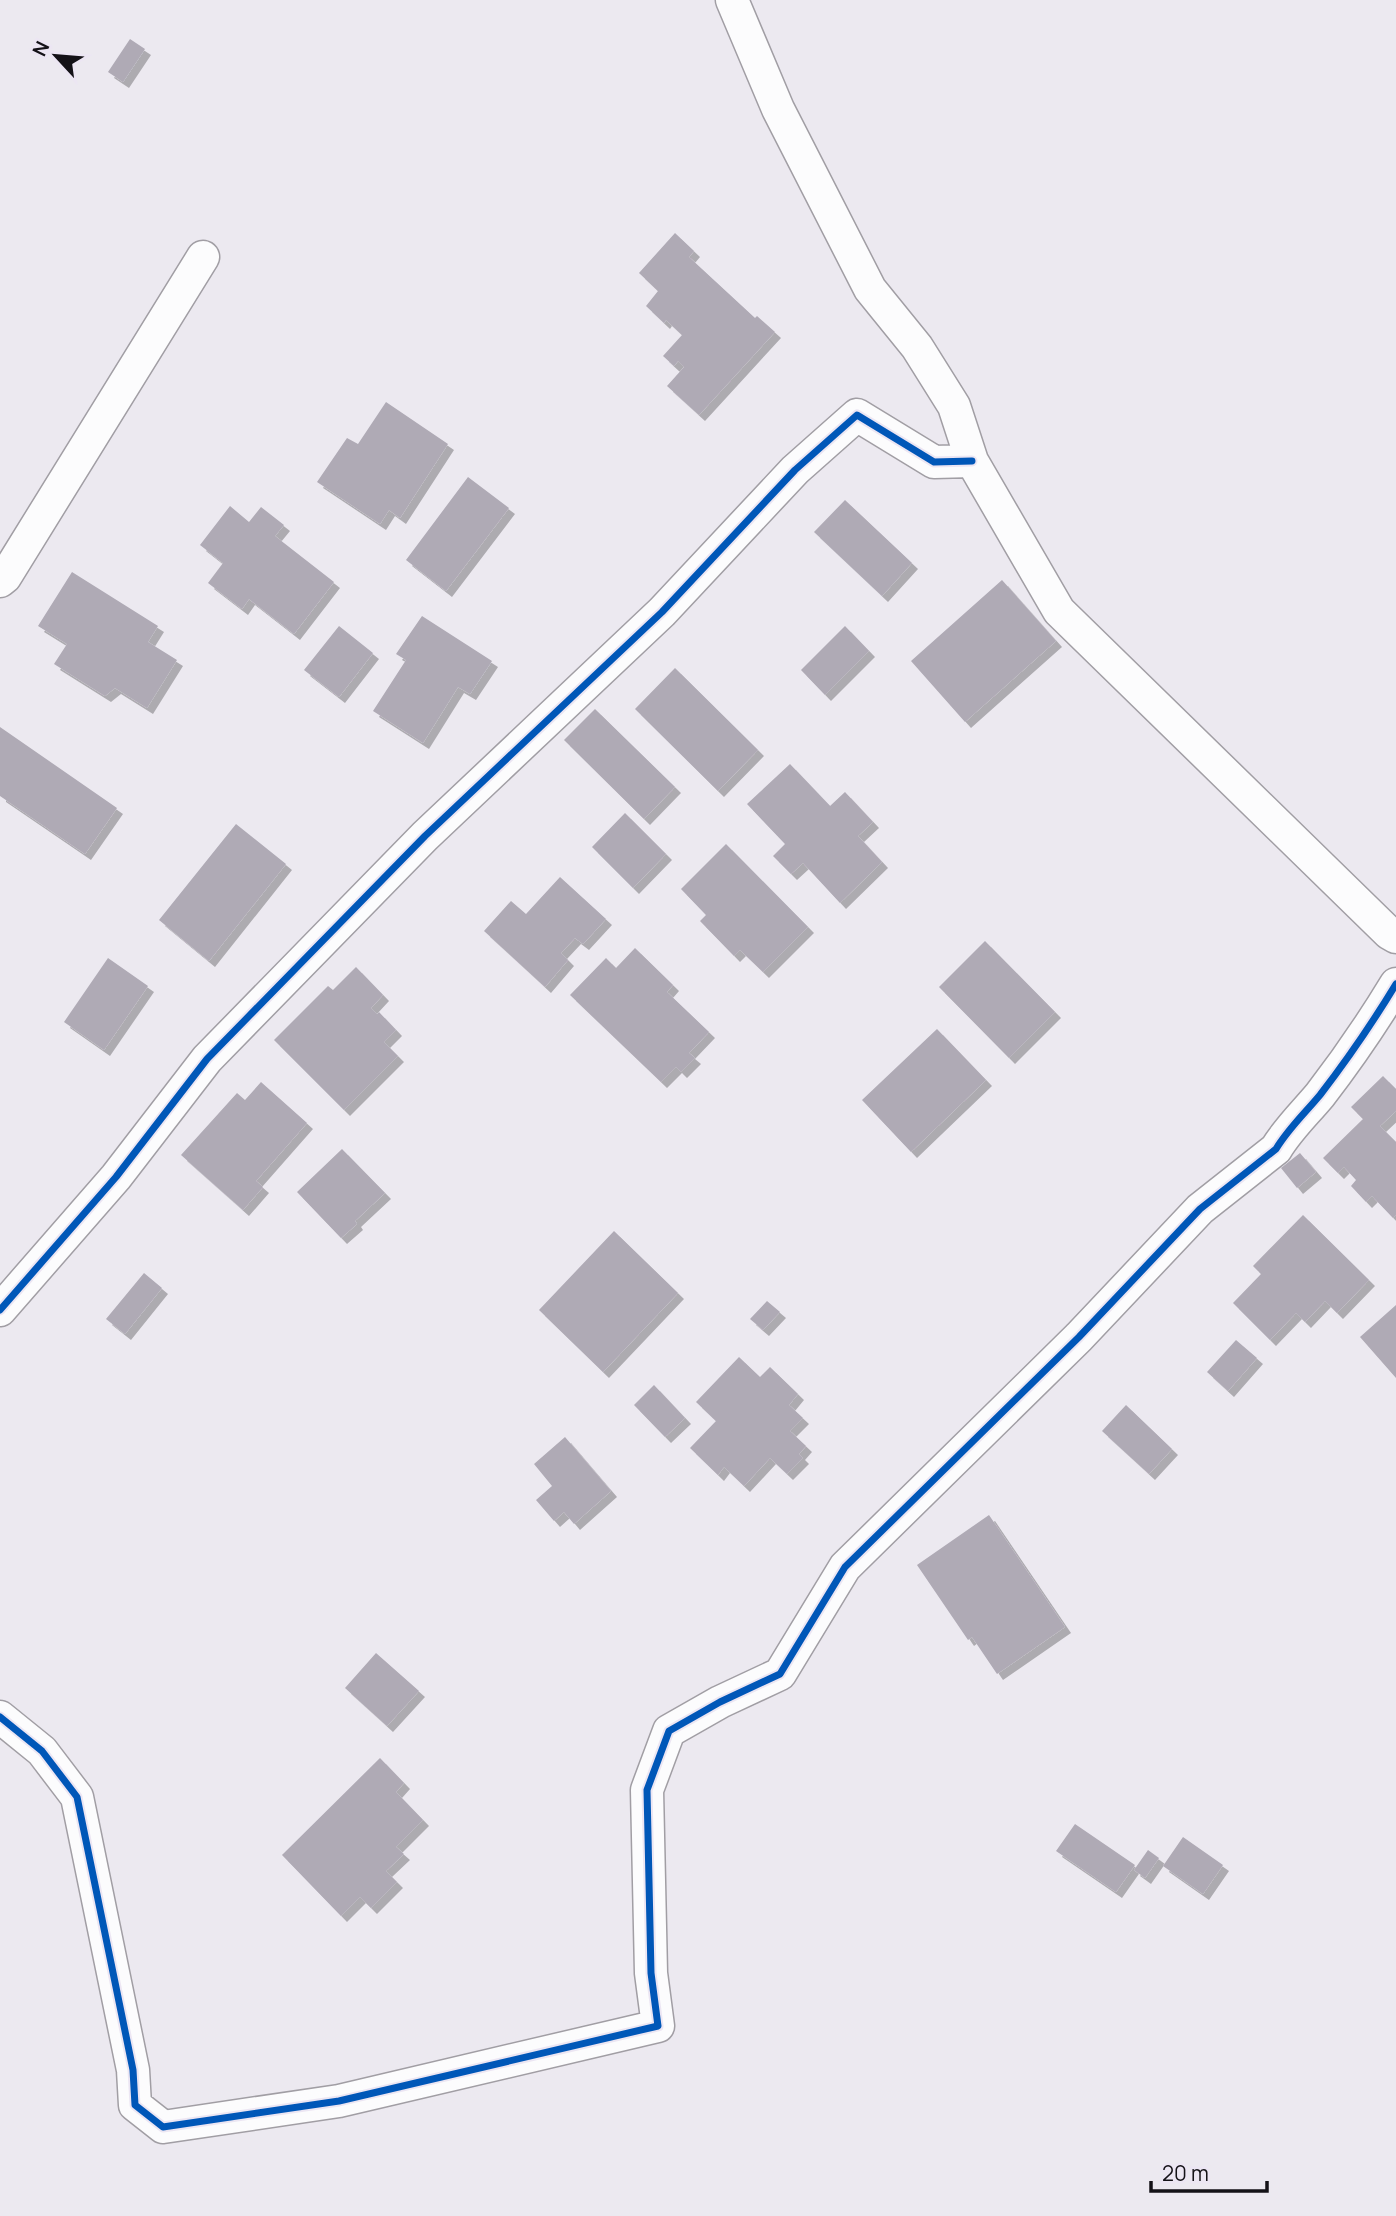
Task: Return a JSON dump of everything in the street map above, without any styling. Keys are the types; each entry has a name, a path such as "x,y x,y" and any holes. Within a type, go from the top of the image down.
{"street":[{"path":"732,0 778,109 870,289 916,347 954,406 972,461 1059,611 1396,937"},
{"path":"0,581 204,257"},
{"path":"0,1310 116,1177 207,1059 425,836 663,612 805,460 857,415 934,462 972,461"},
{"path":"0,1717 43,1751 77,1797 134,2070 135,2105 163,2127 339,2101 658,2026 651,1973 647,1790 669,1731 720,1702 780,1674 845,1567 1079,1337 1200,1209 1276,1149 1327,1085 1381,1010 1396,984"}],"building":[{"path":"130,39 145,49 123,82 108,72"},
{"path":"675,233 694,251 689,257 755,318 757,316 775,332 699,415 667,386 684,367 678,361 674,366 663,356 682,335 646,306 658,291 639,273"},
{"path":"386,402 448,444 400,518 389,510 380,524 317,482 347,438 358,444"},
{"path":"468,477 509,508 446,591 406,560"},
{"path":"845,500 912,563 882,596 814,532"},
{"path":"230,506 249,522 261,507 284,525 275,536 334,582 294,634 249,599 242,609 208,583 223,563 200,545"},
{"path":"72,572 158,626 148,642 177,660 147,708 115,688 105,696 54,664 67,644 38,626"},
{"path":"1002,580 1056,641 965,722 911,661"},
{"path":"422,616 492,661 470,694 458,687 423,743 373,711 406,660 396,654"},
{"path":"339,626 373,653 339,697 304,670"},
{"path":"845,626 869,651 825,695 801,670"},
{"path":"675,668 758,750 718,791 635,709"},
{"path":"595,709 675,787 644,819 564,740"},
{"path":"0,727 117,808 85,854 0,796"},
{"path":"790,764 830,806 845,792 873,822 858,836 882,862 840,903 803,863 791,874 773,856 785,844 747,804"},
{"path":"625,813 666,854 633,888 592,847"},
{"path":"236,824 286,864 209,961 159,920"},
{"path":"726,844 808,927 763,972 740,950 734,956 700,921 706,915 681,889"},
{"path":"560,877 606,919 583,944 575,938 561,953 568,960 545,987 484,931 511,901 526,914"},
{"path":"985,941 1055,1012 1009,1058 939,987"},
{"path":"635,948 673,985 667,992 709,1032 689,1053 695,1058 681,1072 676,1067 661,1082 570,995 606,958 616,968"},
{"path":"108,958 148,986 104,1050 64,1022"},
{"path":"356,967 383,995 371,1008 377,1014 379,1012 396,1030 384,1042 398,1056 344,1110 274,1040 328,986 333,990"},
{"path":"937,1029 986,1080 911,1152 862,1100"},
{"path":"1383,1076 1396,1089 1396,1111 1380,1126 1396,1142 1396,1215 1393,1218 1372,1196 1366,1202 1351,1186 1356,1180 1344,1167 1338,1173 1323,1158 1363,1119 1351,1107"},
{"path":"261,1082 307,1123 256,1181 263,1187 243,1210 181,1155 237,1093 245,1100"},
{"path":"342,1149 385,1193 341,1238 297,1192"},
{"path":"1300,1153 1316,1172 1297,1188 1281,1168"},
{"path":"1303,1215 1369,1280 1337,1313 1325,1301 1305,1322 1296,1313 1270,1340 1233,1303 1261,1274 1253,1266"},
{"path":"614,1231 678,1293 603,1372 539,1310"},
{"path":"144,1273 162,1288 125,1334 106,1319"},
{"path":"767,1301 780,1312 763,1330 750,1319"},
{"path":"1396,1305 1396,1378 1360,1337"},
{"path":"1236,1340 1257,1358 1228,1391 1207,1372"},
{"path":"739,1357 760,1377 770,1367 798,1394 789,1405 803,1418 790,1431 806,1446 799,1454 803,1458 787,1474 770,1458 744,1486 724,1467 718,1475 690,1448 716,1421 696,1402"},
{"path":"654,1385 685,1418 665,1437 634,1405"},
{"path":"1126,1405 1172,1449 1149,1474 1102,1431"},
{"path":"565,1437 611,1491 574,1524 564,1512 554,1521 536,1500 552,1486 534,1464"},
{"path":"989,1515 1065,1627 997,1674 972,1637 968,1640 917,1565"},
{"path":"376,1653 419,1691 387,1726 345,1688"},
{"path":"380,1758 404,1783 396,1792 423,1820 396,1847 404,1854 386,1871 397,1882 371,1908 360,1897 341,1916 282,1855"},
{"path":"1075,1824 1135,1865 1116,1892 1056,1851"},
{"path":"1183,1837 1223,1865 1203,1894 1163,1866"},
{"path":"1148,1850 1159,1858 1145,1878 1134,1870"}],"cycle path":[{"path":"0,1310 116,1177 207,1059 425,836 662,612 795,470 857,415 934,462 972,461"},
{"path":"0,1717 42,1751 77,1797 133,2070 135,2105 163,2127 339,2101 658,2026 651,1973 647,1790 669,1731 720,1702 780,1674 845,1567 1079,1337 1200,1209 1276,1149 1340,1068 1396,984"}]}
